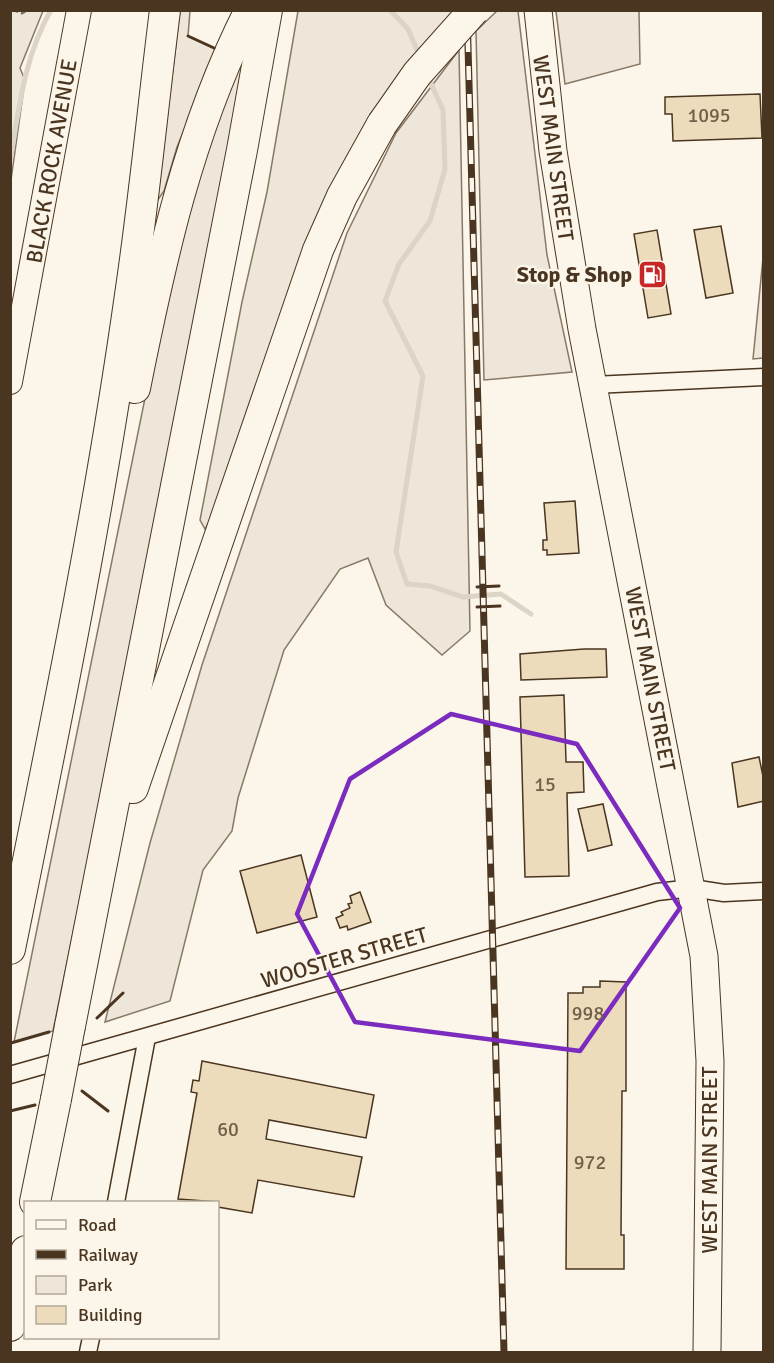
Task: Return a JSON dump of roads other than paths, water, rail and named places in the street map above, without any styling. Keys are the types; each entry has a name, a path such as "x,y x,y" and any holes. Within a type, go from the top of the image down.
{"highway":[{"path":"153,10 153,107"},
{"path":"10,950 48,764 109,429 130,297 165,10"},
{"path":"48,764 64,723 80,669 169,230 193,146 249,10"},
{"path":"35,1201 242,150 267,10"},
{"path":"88,937 103,897 142,759 309,274 342,196 382,124 417,75 474,10"},
{"path":"10,1326 24,1260"}],"main road":[{"name":"WEST MAIN STREET","path":"538,10 553,151 593,385 704,956 709,1021 707,1353"}],"street":[{"name":"BLACK ROCK AVENUE","path":"10,382 79,10"},
{"path":"593,385 764,377"},
{"name":"WOOSTER STREET","path":"10,1075 657,892 692,888 724,893 764,891"},
{"path":"116,1201 147,1037"}],"waterway":[{"path":"10,161 20,103 34,46 51,10"},
{"path":"390,10 408,29 420,57"},
{"path":"428,77 443,110 445,169 430,221 399,264 385,301 423,376 396,552 407,584 430,586 463,597 501,594 531,614"}],"railway":[{"path":"467,10 504,1352"}],"place":[{"name":"Stop & Shop","path":"653,274"}]}
